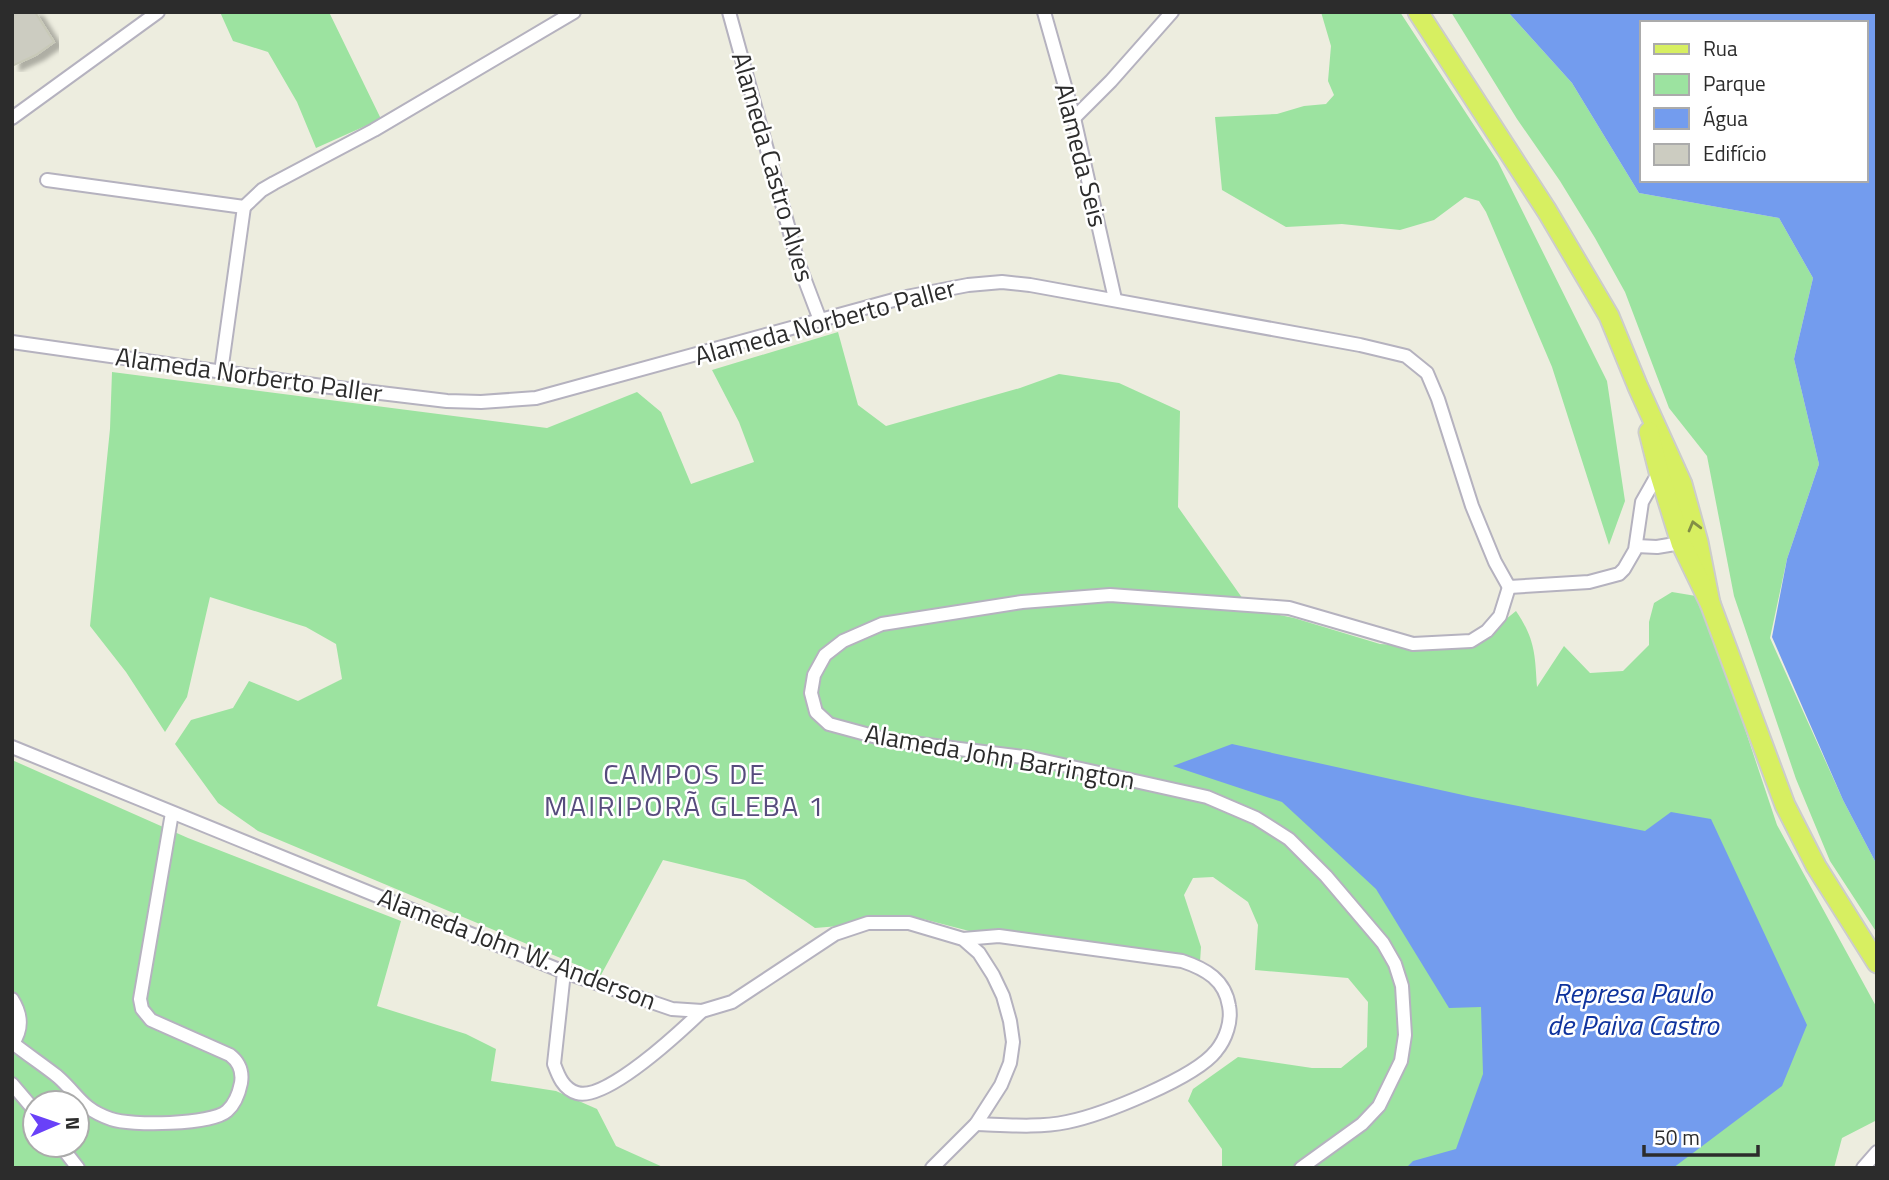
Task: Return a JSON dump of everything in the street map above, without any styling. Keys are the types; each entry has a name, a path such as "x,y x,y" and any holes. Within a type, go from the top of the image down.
{"main road":[{"path":"1418,12 1548,211 1609,316 1682,484 1698,542 1710,603"},
{"path":"1638,387 1659,472 1681,543 1710,603 1785,805 1816,866 1877,963"},
{"path":"1859,936 1877,971"}],"street":[{"path":"12,118 158,12"},
{"path":"221,372 244,207 268,187 374,130 574,12"},
{"name":"Alameda Castro Alves","path":"729,12 798,262 820,320"},
{"name":"Alameda Seis","path":"1044,12 1074,118 1115,299"},
{"path":"1074,118 1172,12"},
{"path":"47,180 244,207"},
{"name":"Alameda Norberto Paller","path":"12,342 447,401 510,400 536,398 607,380 820,320 943,289 1002,282 1115,299 1406,356 1427,373 1472,506 1494,562 1509,587"},
{"path":"1509,587 1589,582 1611,577 1625,569 1636,546 1642,502 1659,472"},
{"path":"1636,546 1657,547 1681,543"},
{"name":"Alameda John Barrington","path":"1301,1168 1362,1124 1379,1106 1401,1061 1405,1035 1402,986 1395,964 1383,943 1326,876 1289,839 1256,818 1207,797 1031,758 888,740 829,724 816,712 811,692 814,675 825,655 843,641 882,624 1022,602 1110,595 1289,608 1413,644 1451,644 1471,641 1487,631 1500,616 1509,587"},
{"name":"Alameda John W. Anderson","path":"12,747 564,972 672,1009 702,1011 732,1002 835,934 868,923 909,923 963,939"},
{"path":"12,999 21,1021 13,1045 59,1078 81,1104 113,1120 135,1123 197,1121 225,1114 232,1106 242,1079 237,1060 150,1020 142,1009 141,999 172,813"},
{"path":"963,939 999,936 1182,961 1196,966 1221,983 1230,1012 1226,1032 1216,1052 1181,1077 1152,1091 1069,1122 1036,1126 976,1124"},
{"path":"932,1168 976,1124 1001,1085 1010,1063 1013,1042 1003,996 993,975 979,953 963,939"},
{"path":"564,972 555,1064 558,1078 576,1093 599,1090 633,1069 662,1049 702,1011"},
{"path":"1863,1168 1877,1152"}],"green space":[{"path":"220,12 329,12 381,119 316,148 297,102 268,52 233,41"},
{"path":"1321,12 1400,12 1498,162 1607,381 1625,501 1609,545 1552,367 1479,201 1465,197 1434,220 1400,230 1342,224 1286,227 1222,190 1215,117 1277,114 1304,106 1326,104 1334,95 1328,81 1331,46"},
{"path":"1451,12 1508,12 1572,83 1639,193 1779,218 1813,278 1794,359 1819,464 1787,559 1770,638 1843,800 1877,865 1877,933 1830,861 1796,779 1734,596 1707,456 1669,408 1625,292 1595,238"},
{"path":"838,332 858,405 886,426 1020,388 1059,374 1119,383 1180,411 1178,507 1250,609 1294,618 1380,644 1469,649 1516,611 1533,647 1537,687 1564,646 1590,673 1623,671 1649,645 1649,622 1654,603 1672,592 1696,596 1714,636 1777,825 1877,1008 1877,1120 1842,1138 1834,1168 1222,1168 1222,1149 1188,1101 1193,1089 1238,1057 1312,1068 1341,1068 1367,1047 1368,1002 1348,978 1255,970 1258,925 1248,902 1213,877 1193,878 1184,895 1201,947 1200,962 973,932 923,919 815,928 745,880 663,860 601,975 258,831 218,803 175,744 191,720 233,708 249,681 298,701 342,679 336,644 306,627 210,597 187,697 165,732 126,672 90,626 110,429 112,372 547,428 637,392 661,412 691,484 754,462 739,422 712,370"},
{"path":"12,760 188,838 401,921 377,1006 466,1034 496,1049 491,1081 556,1091 597,1109 616,1146 665,1168 12,1168"}],"water":[{"path":"1508,12 1877,12 1877,865 1843,800 1772,637 1787,559 1819,464 1794,359 1813,278 1779,218 1639,193 1572,83"},
{"name":"Represa Paulo de Paiva Castro","path":"1232,744 1472,797 1645,831 1671,812 1711,819 1807,1025 1782,1086 1673,1168 1406,1168 1413,1161 1456,1149 1483,1074 1481,1007 1449,1008 1376,889 1282,802 1173,766"}],"building":[{"path":"12,12 35,12 54,42 36,55 12,66"}],"district":[{"name":"CAMPOS DE MAIRIPORÃ GLEBA 1","path":"685,790"}]}
